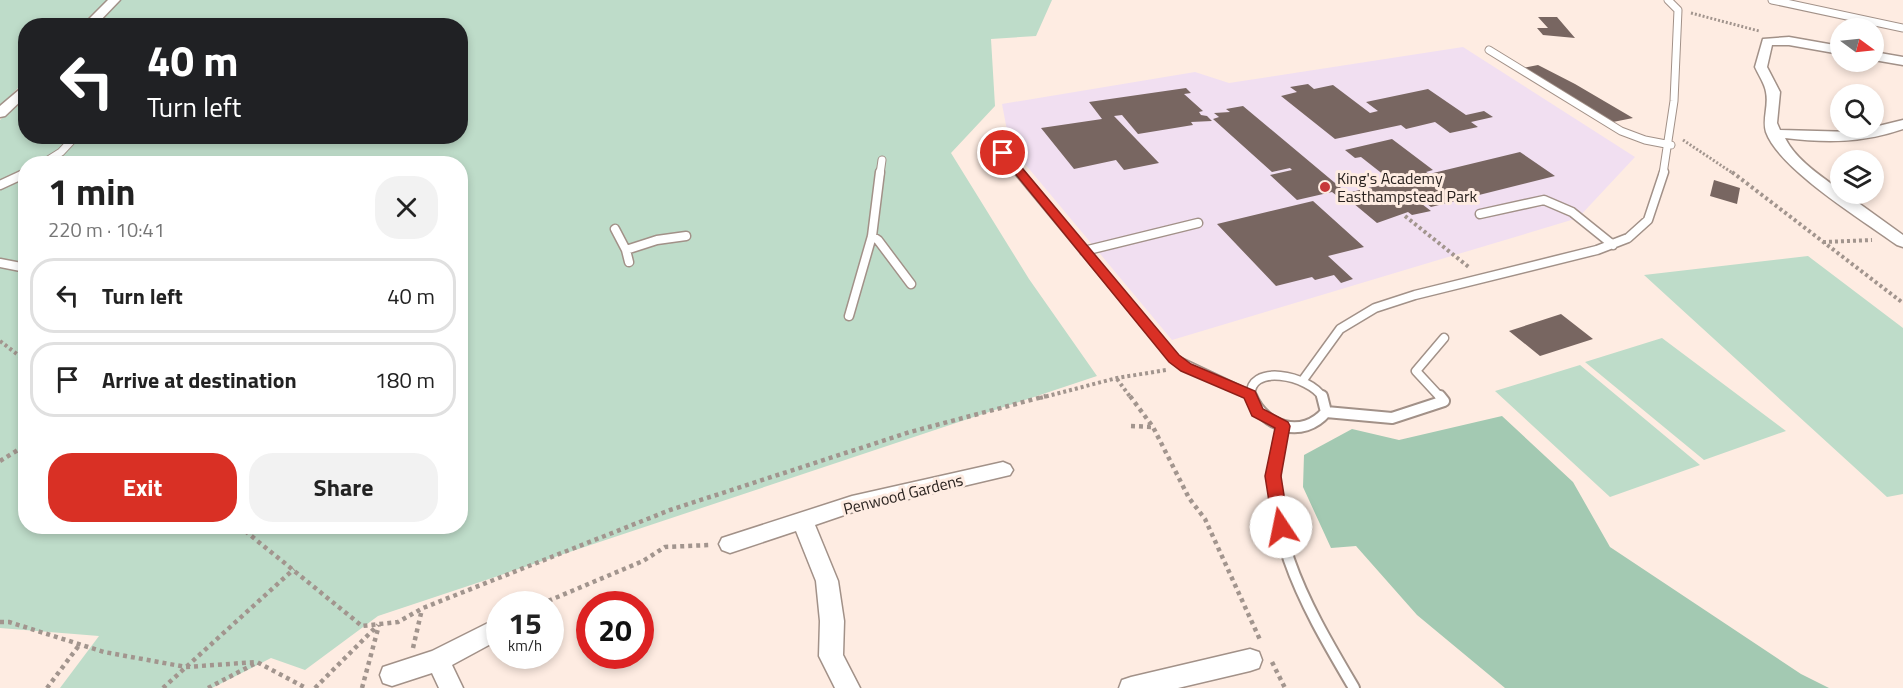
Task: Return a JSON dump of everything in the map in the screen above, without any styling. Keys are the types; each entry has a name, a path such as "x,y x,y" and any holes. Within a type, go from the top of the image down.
{"street":[{"path":"96,18 114,0"},
{"path":"1830,48 1789,41 1767,42 1761,67 1773,92 1770,123 1773,133 1783,149 1809,174 1898,234"},
{"path":"1884,58 1903,61"},
{"path":"0,113 18,95"},
{"path":"1773,133 1862,137 1886,132 1903,124"},
{"name":"Penwood Gardens","path":"730,544 852,504 1003,470"},
{"path":"803,521 827,581 832,621 831,656 848,688"},
{"path":"400,672 438,660 486,634"},
{"path":"1131,688 1262,656"},
{"path":"438,660 451,688"}],"lane":[{"path":"1772,0 1903,28"},
{"path":"1303,380 1332,335 1365,312 1428,291 1613,245 1633,238 1646,225 1663,176 1671,141 1677,66 1678,10 1673,1"},
{"path":"1489,50 1621,131 1645,140 1671,141"},
{"path":"55,156 68,144"},
{"path":"1003,153 1157,341 1186,368 1250,395"},
{"path":"849,316 872,236 882,160"},
{"path":"0,185 18,177"},
{"path":"1480,214 1544,200 1553,201 1613,245"},
{"path":"1084,251 1198,223"},
{"path":"615,229 626,250 628,262"},
{"path":"626,250 657,240 686,236"},
{"path":"872,236 878,240 911,284"},
{"path":"0,263 18,266"},
{"path":"1326,412 1392,418 1444,401 1416,371 1444,338"},
{"path":"1271,376 1303,380 1322,394 1326,412 1322,420 1311,426 1299,428 1282,426 1257,412 1250,395 1253,385 1271,376"},
{"path":"1282,426 1273,476 1281,527 1292,567 1313,619 1354,688"}],"path":[{"path":"1671,141 1689,142 1713,158 1903,303"},
{"path":"1405,216 1481,278"},
{"path":"1822,242 1898,234"},
{"path":"0,341 18,355"},
{"path":"249,534 362,626 398,622 423,608 670,510 910,432 1117,378 1186,368"},
{"path":"1117,378 1153,428 1189,498 1205,519 1262,656 1285,688"},
{"path":"1131,426 1153,428"},
{"path":"0,461 18,450"},
{"path":"564,594 643,561 665,547 730,544"},
{"path":"163,688 294,569"},
{"path":"400,672 423,608"},
{"path":"0,622 9,622 104,652 186,666 257,662 306,688"},
{"path":"315,688 379,624"},
{"path":"362,688 379,624"},
{"path":"47,688 80,644"},
{"path":"208,688 257,662"}],"shaded area":[{"name":"King's Academy Easthampstead Park","path":"1463,47 1635,157 1578,218 1172,340 1010,146 1002,104 1195,72 1229,83"}],"green space":[{"path":"0,0 107,0 88,18 18,18 18,88 0,106"},
{"path":"120,0 1052,0 1036,36 991,39 995,106 951,153 1029,279 1097,376 378,616 305,670 271,658 212,688 60,688 99,636 0,628 0,120 18,101 18,144 468,144 468,18 101,18"},
{"path":"1808,256 1903,328 1903,494 1887,497 1644,275"},
{"path":"1662,338 1786,431 1704,460 1585,362"},
{"path":"1580,365 1700,465 1610,497 1495,391"},
{"path":"1502,416 1573,482 1610,547 1801,674 1829,688 1505,688 1417,615 1356,546 1331,548 1303,487 1304,455 1352,429 1399,440"}],"building":[{"path":"1538,17 1557,17 1575,38 1543,35 1537,28 1548,28"},
{"path":"1538,65 1633,118 1613,122 1523,68"},
{"path":"1308,84 1314,89 1333,85 1370,113 1378,111 1366,102 1428,89 1466,115 1484,111 1493,117 1471,122 1478,127 1450,133 1435,122 1406,129 1401,125 1335,139 1281,96 1297,92 1290,87"},
{"path":"1186,88 1191,93 1184,94 1203,111 1199,112 1201,115 1207,116 1212,121 1191,122 1193,125 1138,134 1122,115 1114,116 1159,163 1124,170 1116,160 1074,169 1041,128 1102,119 1089,102"},
{"path":"1243,106 1347,193 1385,184 1382,181 1389,179 1361,157 1355,158 1345,150 1392,139 1433,170 1426,172 1429,174 1520,152 1555,176 1431,207 1422,200 1418,201 1431,211 1412,215 1408,212 1377,223 1347,198 1341,199 1332,192 1297,200 1270,175 1292,170 1290,168 1272,172 1213,119 1219,117 1214,113 1230,112 1226,109"},
{"path":"1714,180 1740,188 1737,204 1710,196"},
{"path":"1313,201 1364,247 1328,256 1353,279 1341,283 1334,275 1315,280 1312,277 1276,286 1217,224"},
{"path":"1561,314 1593,339 1540,356 1509,331"}],"place":[{"name":"King's Academy Easthampstead Park","path":"1325,187"}],"route":[{"path":"1003,153 1174,359 1186,368 1250,395 1257,412 1267,420 1282,426 1273,476 1281,527"}]}
